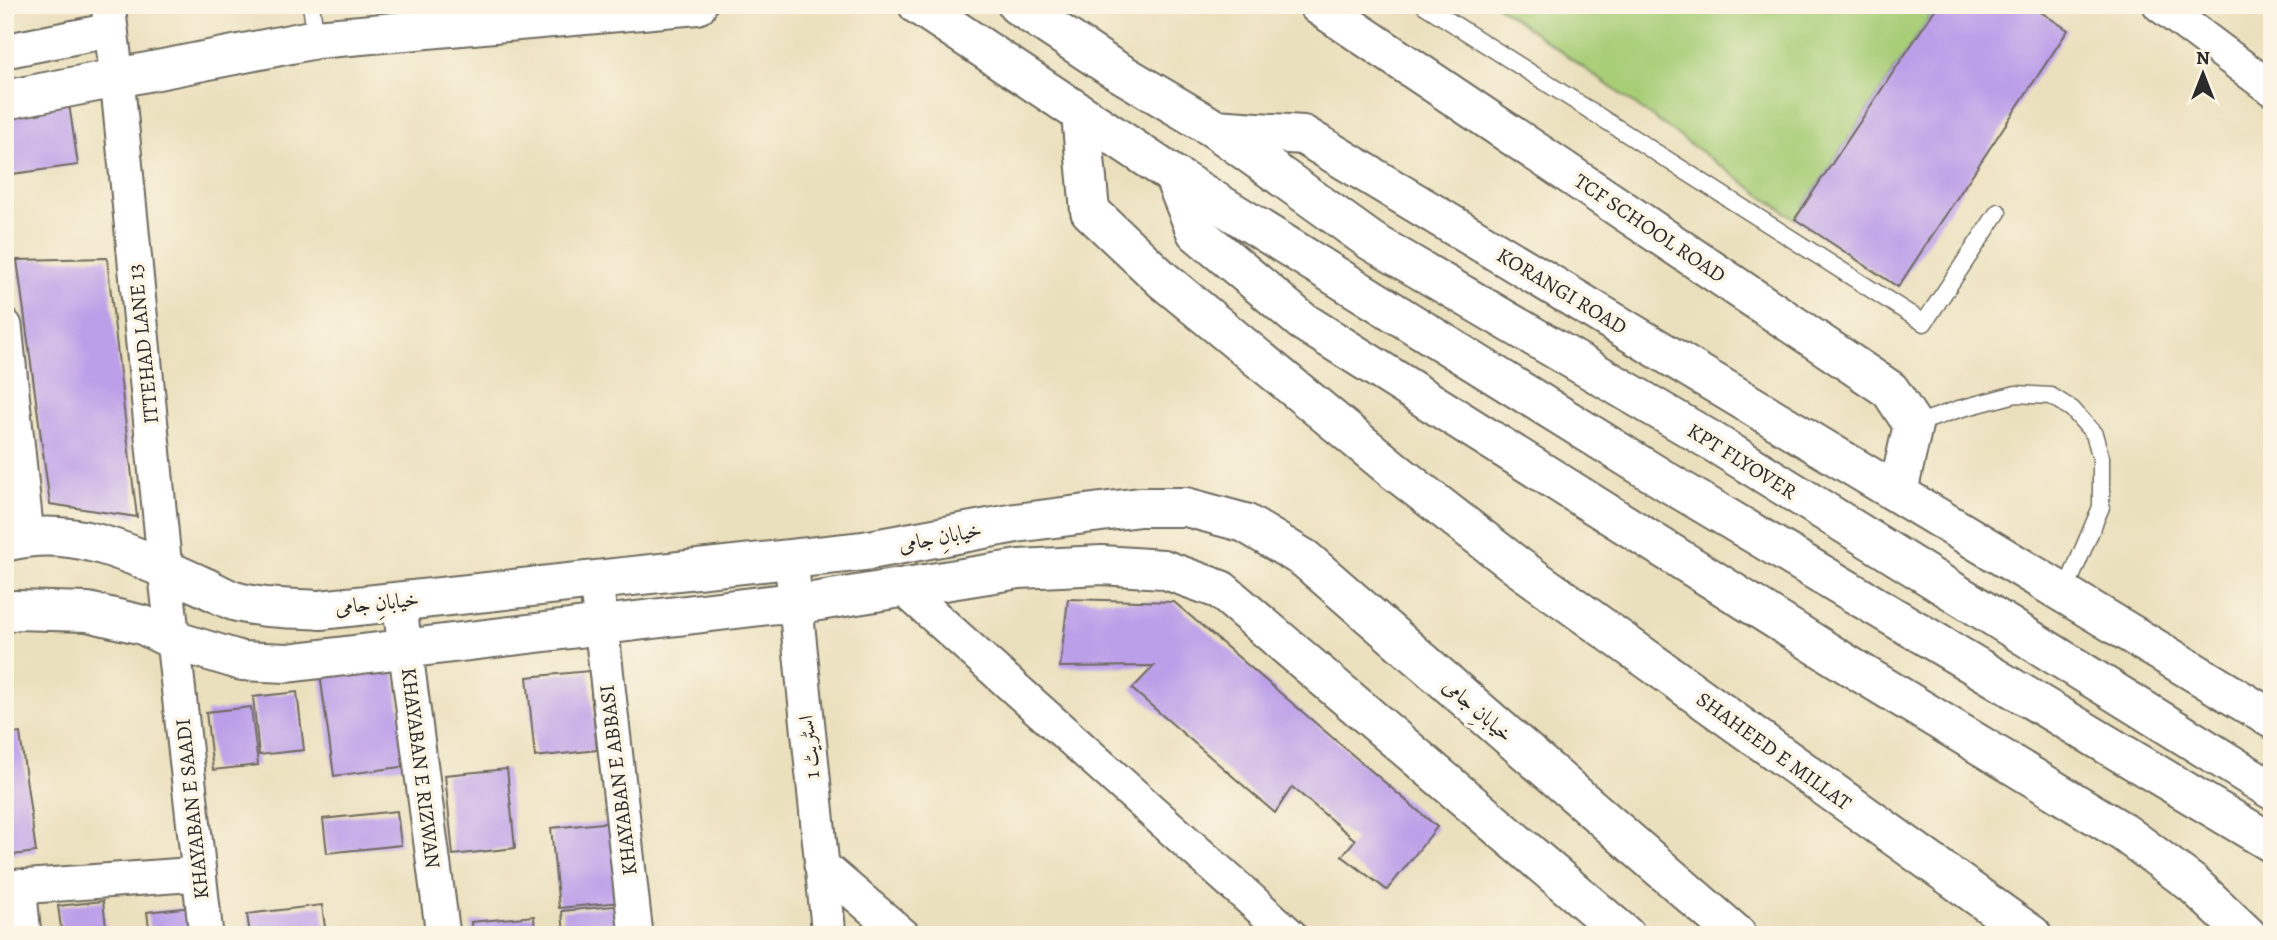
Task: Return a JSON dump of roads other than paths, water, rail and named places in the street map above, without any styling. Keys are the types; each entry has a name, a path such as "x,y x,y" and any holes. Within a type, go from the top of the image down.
{"main road":[{"path":"5,100 117,78 313,22 697,5"},
{"path":"918,5 1173,175 1670,483 2272,843"},
{"name":"KPT FLYOVER","path":"1017,5 1215,129 1371,242 1710,440 2272,790"},
{"name":"TCF SCHOOL ROAD","path":"1318,5 1890,390 1913,425"},
{"name":"SHAHEED E MILLAT","path":"1073,110 1090,211 1163,280 1396,472 1517,566 2032,935"},
{"name":"KORANGI ROAD","path":"1215,129 1303,135 2272,719"},
{"path":"1173,175 1196,232 1302,321 1841,661 2123,832 2193,884 2247,935"},
{"path":"1898,492 1913,425"},
{"name":"خیابانِ جامی","path":"16,539 72,539 109,545 135,554 234,601 320,610 864,551 1016,523 1140,507 1186,507 1245,523 1305,559 1737,935"},
{"name":"خیابانِ جامی","path":"5,612 88,612 143,625 173,640 242,661 287,663 786,604 1020,569 1102,565 1163,569 1221,590 1625,935"}],"street":[{"path":"2160,5 2272,89"},
{"path":"5,51 109,18"},
{"name":"ITTEHAD LANE 13","path":"109,18 178,683"},
{"path":"5,326 16,539"},
{"name":"اسٹریٹ 1","path":"782,560 829,935"},
{"name":"KHAYABAN E ABBASI","path":"609,578 636,935"},
{"path":"903,588 1290,935"},
{"name":"KHAYABAN E RIZWAN","path":"400,601 443,935"},
{"name":"KHAYABAN E SAADI","path":"178,683 206,935"},
{"path":"821,865 903,935"},
{"path":"24,935 12,887 199,874"}],"lane":[{"path":"1424,5 1924,323 1998,212"},
{"path":"1913,425 2015,394 2051,396 2072,409 2094,434 2101,458 2101,507 2065,592"}]}
